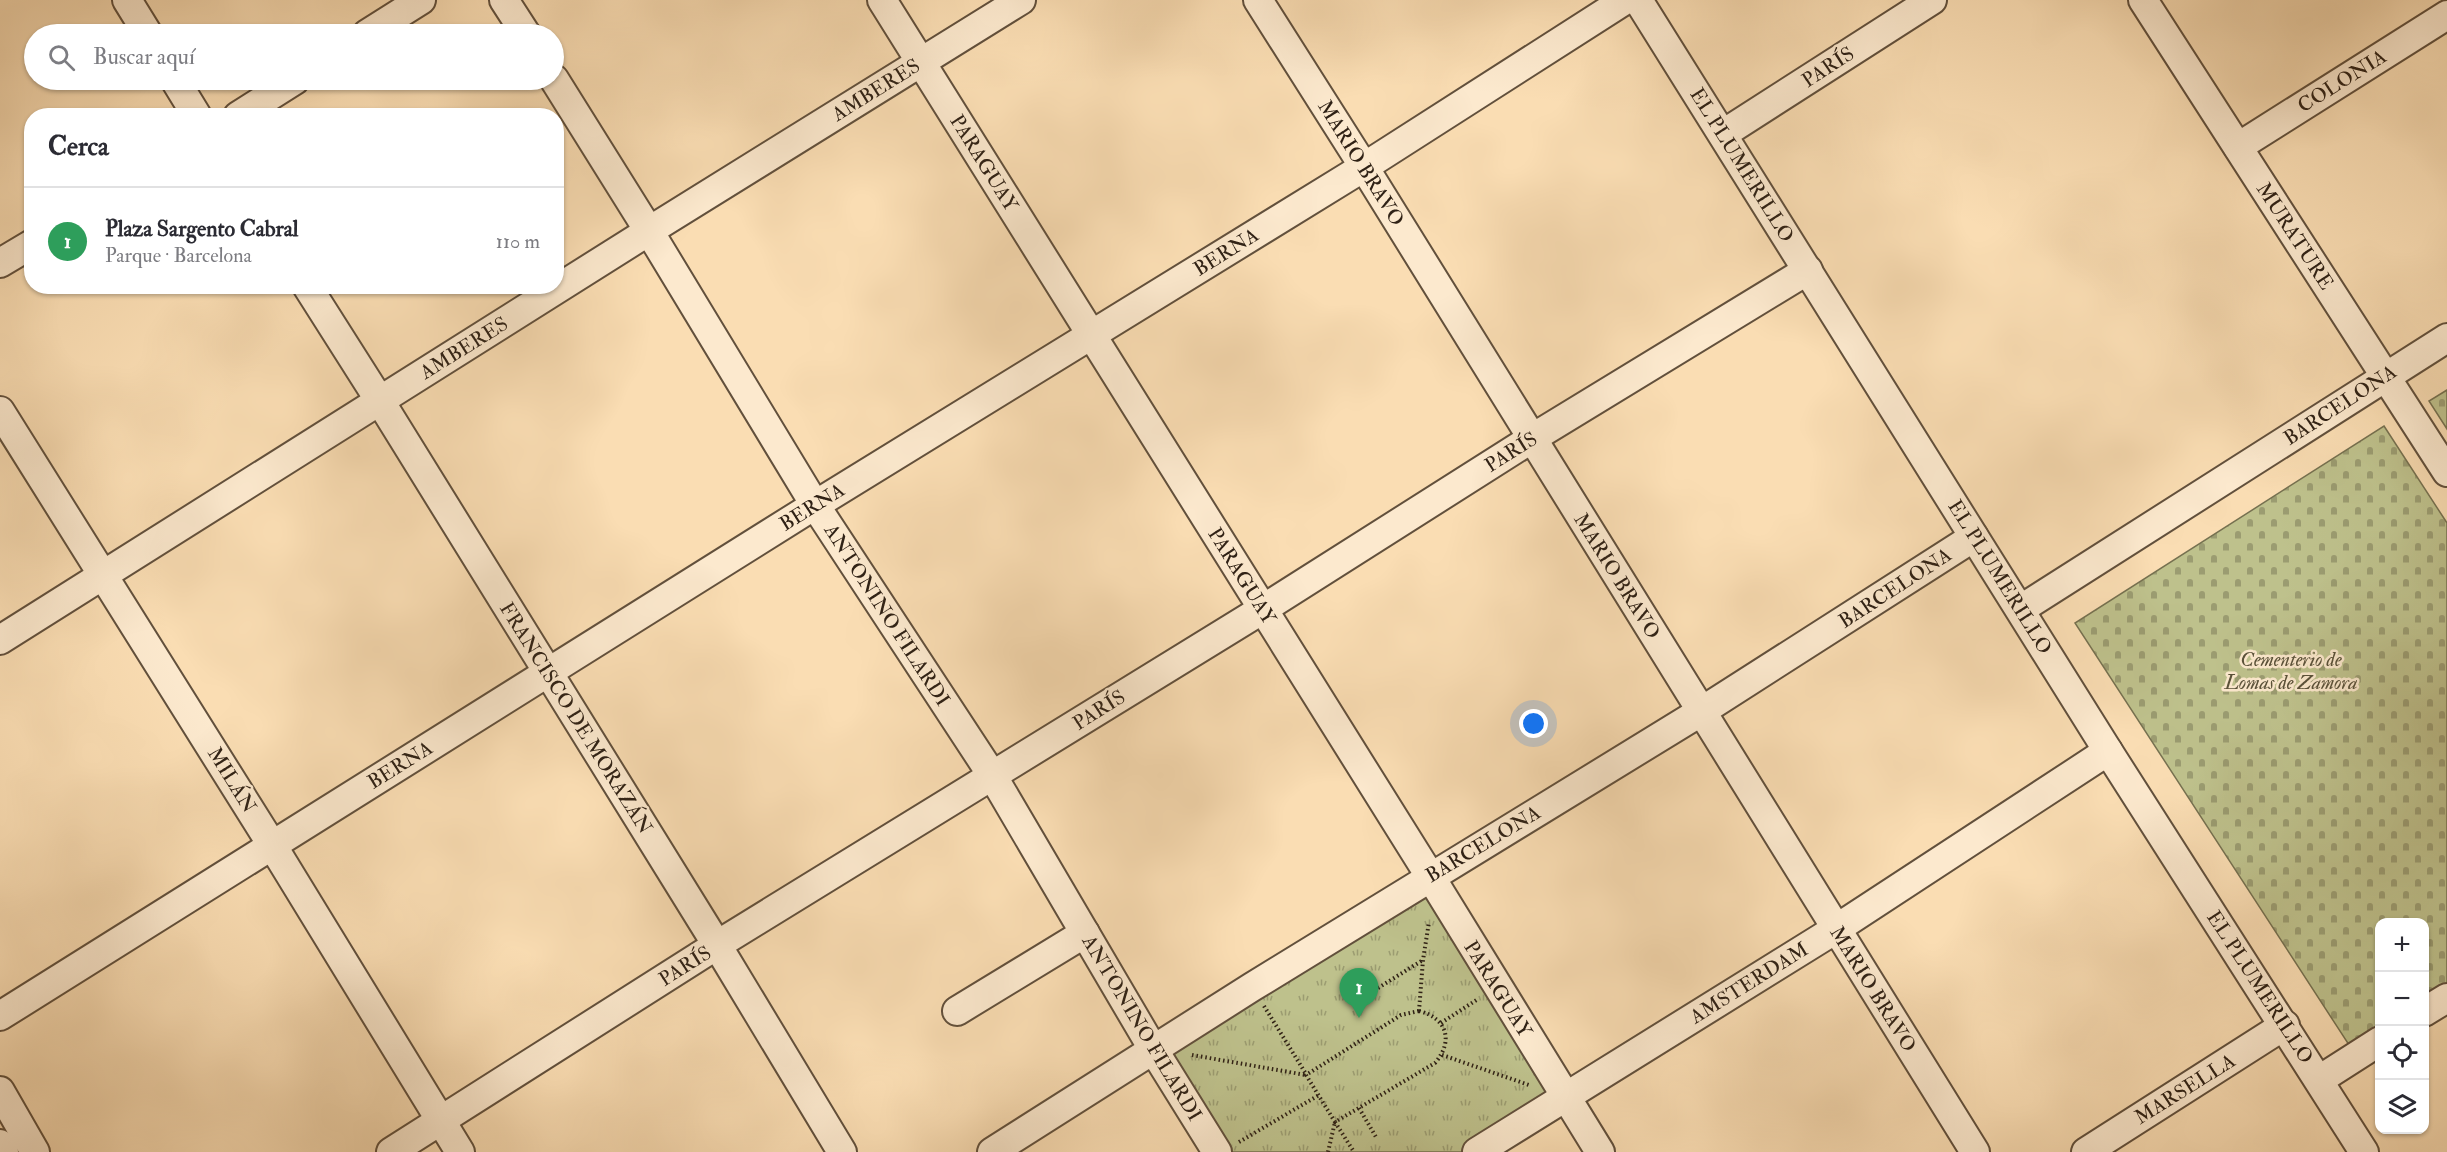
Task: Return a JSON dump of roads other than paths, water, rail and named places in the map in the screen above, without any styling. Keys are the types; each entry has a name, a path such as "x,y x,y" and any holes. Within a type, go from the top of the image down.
{"street":[{"path":"127,0 142,24"},
{"path":"383,24 421,0"},
{"path":"504,0 520,24"},
{"name":"PARAGUAY","path":"882,0 1600,1152"},
{"name":"AMBERES","path":"564,285 1021,0"},
{"name":"MARIO BRAVO","path":"1258,0 1975,1152"},
{"name":"BERNA","path":"0,1016 815,505 1364,167 1625,0"},
{"name":"EL PLUMERILLO","path":"1638,0 2108,751 2364,1152"},
{"name":"PARÍS","path":"1723,134 1932,0"},
{"name":"MURATURE","path":"2143,0 2447,472"},
{"name":"COLONIA","path":"2238,147 2447,15"},
{"path":"181,90 192,108"},
{"path":"251,108 279,90"},
{"name":"ANTONINO FILARDI","path":"561,90 815,505 992,775 1153,1049 1224,1149"},
{"path":"0,263 24,249"},
{"name":"PARÍS","path":"391,1152 717,945 1263,609 1531,439 1808,270"},
{"name":"FRANCISCO DE MORAZÁN","path":"312,294 717,945 842,1152"},
{"name":"AMBERES","path":"0,640 549,294"},
{"name":"BARCELONA","path":"2021,609 2447,338"},
{"name":"MILÁN","path":"0,411 272,845 460,1152"},
{"name":"BARCELONA","path":"992,1152 1252,987 1433,881 1974,537"},
{"name":"AMSTERDAM","path":"1478,1152 1836,929 2108,751"},
{"path":"957,1011 1085,933"},
{"path":"2429,1009 2447,998"},
{"name":"MARSELLA","path":"2086,1152 2285,1025"},
{"path":"2319,1080 2375,1044"},
{"path":"0,1091 6,1135 4,1152"},
{"path":"6,1135 35,1152"}],"place":[{"name":"Plaza Sargento Cabral","path":"1359,1018"}],"park label":[{"name":"Cementerio de Lomas de Zamora","path":"2291,670"}]}
